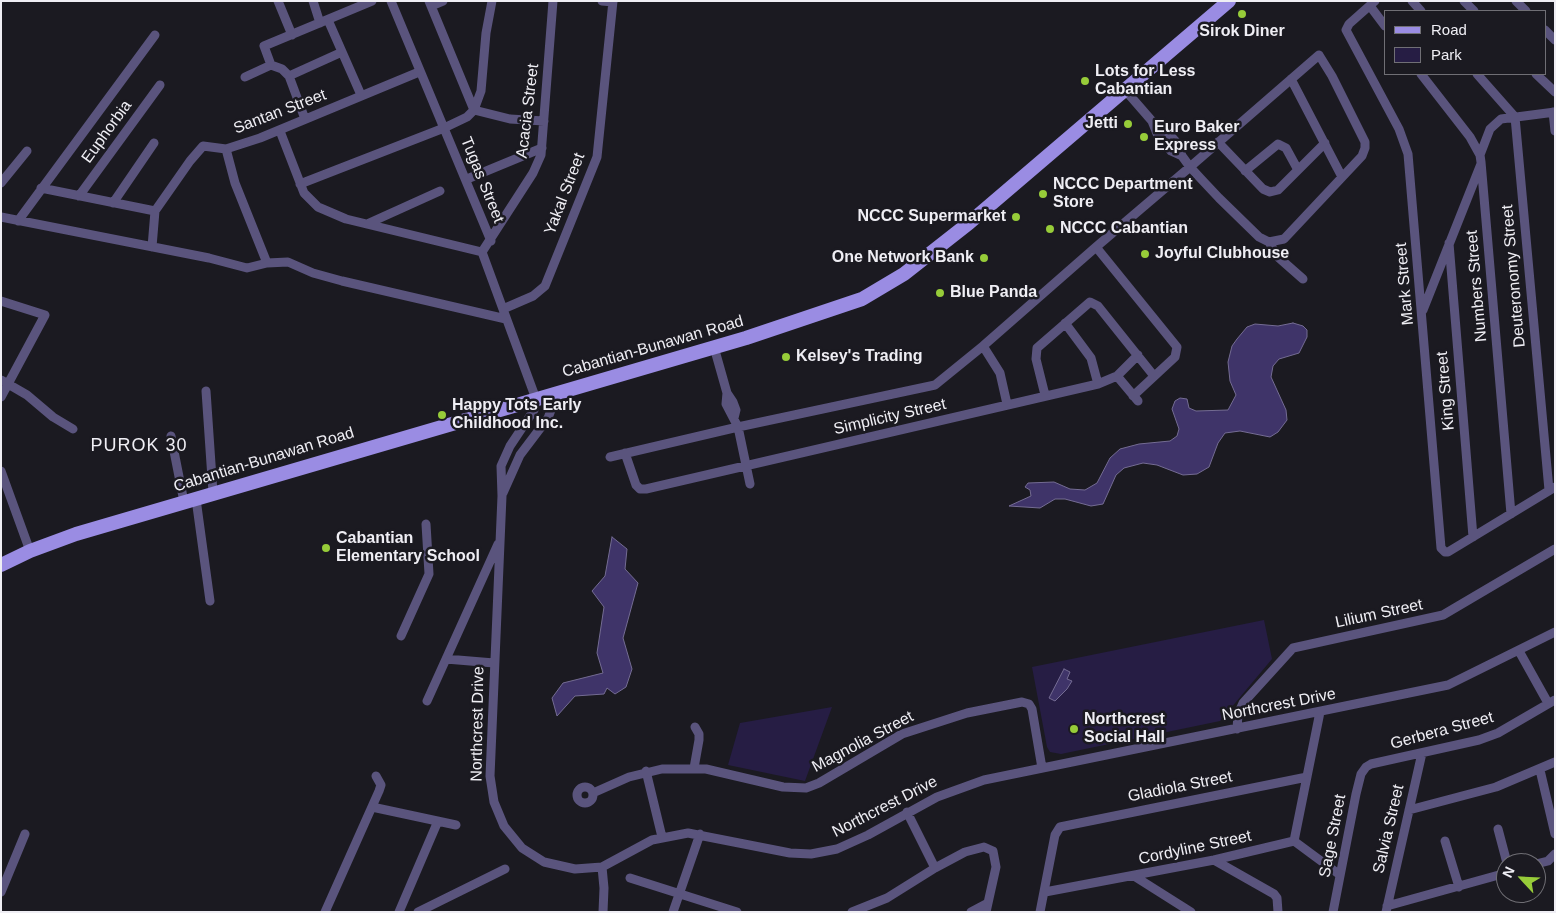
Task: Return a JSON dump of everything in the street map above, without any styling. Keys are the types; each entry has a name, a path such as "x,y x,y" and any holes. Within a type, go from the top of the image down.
{"main road":[{"name":"Cabantian-Bunawan Road","path":"1,565 30,550 190,500 809,319 862,299 883,288 969,223 1229,1"}],"street":[{"path":"278,1 292,35"},
{"path":"313,1 342,52 361,95"},
{"path":"271,65 264,46 324,21 352,5 372,1"},
{"name":"Tugas Street","path":"391,1 491,241 482,252"},
{"path":"443,1 430,4 474,110"},
{"path":"300,184 444,128 467,117 474,110 481,91 486,33 492,1"},
{"name":"Acacia Street","path":"491,241 536,168 542,148 554,1"},
{"path":"602,1 613,2"},
{"path":"1464,1 1473,10"},
{"path":"1516,1 1525,10"},
{"name":"Yakal Street","path":"503,309 533,296 545,286 597,157 613,2"},
{"path":"1372,4 1384,24"},
{"name":"Mark Street","path":"1372,4 1346,27 1399,129 1408,154 1441,548 1444,552 1473,536"},
{"path":"1546,31 1555,40"},
{"path":"18,221 154,35"},
{"path":"288,76 342,52"},
{"path":"610,457 736,422 935,385 983,346 1319,55 1328,66 1366,145 1362,156 1284,239 1269,242"},
{"path":"245,77 271,65 282,69 288,76 305,119"},
{"name":"Santan Street","path":"152,247 155,211 190,160 202,146 226,148 280,131 419,72"},
{"name":"Numbers Street","path":"1422,75 1470,137 1481,158 1511,514"},
{"path":"1478,75 1515,117"},
{"path":"1537,75 1555,92"},
{"path":"1291,79 1342,177"},
{"name":"Euphorbia","path":"79,196 160,85"},
{"path":"1125,90 1152,121 1158,136 1171,150 1182,156 1190,167 1259,237 1269,242 1278,257 1303,279"},
{"path":"474,110 510,118 544,121"},
{"path":"1422,312 1481,158 1486,136 1495,123 1515,117 1554,112 1555,131"},
{"name":"Deuteronomy Street","path":"1515,117 1552,488"},
{"path":"280,131 300,184 309,201 318,208 346,219 482,252 536,399"},
{"path":"1218,142 1262,189 1270,192 1278,190 1325,143"},
{"path":"113,203 154,143"},
{"path":"1246,171 1278,144 1286,148 1298,170"},
{"path":"226,148 235,183 267,263"},
{"path":"466,179 542,148"},
{"path":"1,183 27,151"},
{"path":"41,188 155,211"},
{"path":"367,224 440,191"},
{"path":"1,217 247,268 267,263 288,262 314,273 342,281 506,319"},
{"name":"King Street","path":"1449,243 1473,536"},
{"path":"1096,247 1177,347 1175,357 1154,376 1136,399 1117,376"},
{"path":"1,301 45,315 5,382 1,397"},
{"path":"1045,395 1035,353 1040,344 1087,304 1093,302 1154,376"},
{"path":"1065,323 1091,358 1098,384"},
{"path":"983,346 1000,372 1007,404"},
{"path":"714,347 727,393 736,410 736,422 750,484"},
{"name":"Simplicity Street","path":"625,453 636,485 640,489 1098,384 1117,376 1138,356"},
{"path":"5,382 27,395 53,417 74,429"},
{"path":"206,391 213,493"},
{"name":"Northcrest Drive","path":"502,496 520,455 551,411 554,394"},
{"name":"Northcrest Drive","path":"536,399 534,410 520,429 500,466 502,496 490,776 494,802 504,826 522,848 544,862 575,869 602,867 641,845 662,837 688,833 764,849 810,854 837,849 868,835 907,812 961,787 1042,768 1448,685 1555,632"},
{"path":"520,429 532,440"},
{"path":"171,436 190,500 210,601"},
{"path":"1,471 30,550"},
{"path":"1473,536 1552,488"},
{"path":"401,636 429,574 426,524"},
{"path":"427,701 500,539"},
{"name":"Lilium Street","path":"1237,729 1238,714 1243,703 1293,648 1443,615 1555,549"},
{"path":"1519,651 1552,701"},
{"path":"446,658 494,663"},
{"name":"Gerbera Street","path":"1366,767 1371,764 1498,733 1552,701"},
{"name":"Magnolia Street","path":"593,793 646,771 694,768 783,787 806,788 819,783 902,734 967,713 1022,702 1029,704 1032,709 1042,768"},
{"path":"1320,712 1294,841 1340,876"},
{"path":"694,768 699,740 699,734 695,727"},
{"name":"Salvia Street","path":"1386,909 1422,753"},
{"path":"1409,810 1496,787 1540,770 1555,762"},
{"name":"Sage Street","path":"1333,912 1356,794 1361,774 1366,767"},
{"path":"1540,770 1555,834"},
{"path":"646,771 662,837"},
{"path":"326,912 381,785 376,776"},
{"name":"Gladiola Street","path":"1045,892 1058,828 1307,777"},
{"path":"372,807 456,825"},
{"path":"907,812 935,868"},
{"path":"399,912 438,821"},
{"path":"1498,829 1504,853"},
{"path":"1,892 25,834"},
{"path":"673,912 700,834"},
{"name":"Cordyline Street","path":"1045,892 1214,860 1294,841"},
{"path":"1445,841 1458,887"},
{"path":"993,851 1000,844"},
{"path":"852,912 887,898 935,868 966,852 979,847 993,851"},
{"path":"971,912 987,907 996,867 993,851"},
{"path":"1214,860 1274,894 1277,898 1278,912"},
{"path":"602,867 604,888 602,912"},
{"path":"418,912 505,869"},
{"path":"1134,876 1191,912"},
{"path":"1386,909 1496,876"},
{"path":"630,878 678,895 737,912"},
{"path":"1040,912 1045,892"}],"green space":[{"path":"1264,620 1272,659 1220,721 1061,754 1050,752 1047,747 1032,667"},
{"path":"832,707 805,781 728,765 740,723"}],"shaded area":[{"path":"1293,323 1303,326 1307,330 1307,337 1299,353 1279,359 1273,366 1271,377 1286,410 1287,420 1278,432 1270,437 1240,431 1225,433 1218,443 1209,467 1197,474 1183,475 1157,465 1143,463 1124,468 1116,475 1103,504 1091,506 1065,499 1055,499 1040,508 1009,506 1031,496 1030,490 1025,487 1028,483 1054,482 1070,489 1085,490 1097,483 1110,458 1120,449 1139,444 1170,441 1177,436 1179,429 1172,409 1175,401 1180,398 1187,399 1189,408 1196,411 1228,410 1236,395 1230,381 1228,362 1232,346 1237,339 1247,327 1255,324 1278,326"},
{"path":"612,537 627,549 625,569 638,583 623,638 632,669 626,687 615,694 607,688 604,694 575,696 557,716 552,698 563,683 603,673 597,653 604,607 592,591 605,576"},
{"path":"1064,669 1070,672 1067,679 1072,681 1055,701 1049,698"}],"place":[{"name":"Sirok Diner","path":"1242,14"},
{"name":"Lots for Less Cabantian","path":"1085,81"},
{"name":"Jetti","path":"1128,124"},
{"name":"Euro Baker Express","path":"1144,137"},
{"name":"NCCC Department Store","path":"1043,194"},
{"name":"NCCC Supermarket","path":"1016,217"},
{"name":"NCCC Cabantian","path":"1050,229"},
{"name":"Joyful Clubhouse","path":"1145,254"},
{"name":"One Network Bank","path":"984,258"},
{"name":"Blue Panda","path":"940,293"},
{"name":"Kelsey's Trading","path":"786,357"},
{"name":"Happy Tots Early Childhood Inc.","path":"442,415"},
{"name":"Cabantian Elementary School","path":"326,548"},
{"name":"Northcrest Social Hall","path":"1074,729"}],"district":[{"name":"PUROK 30","path":"139,446"}]}
